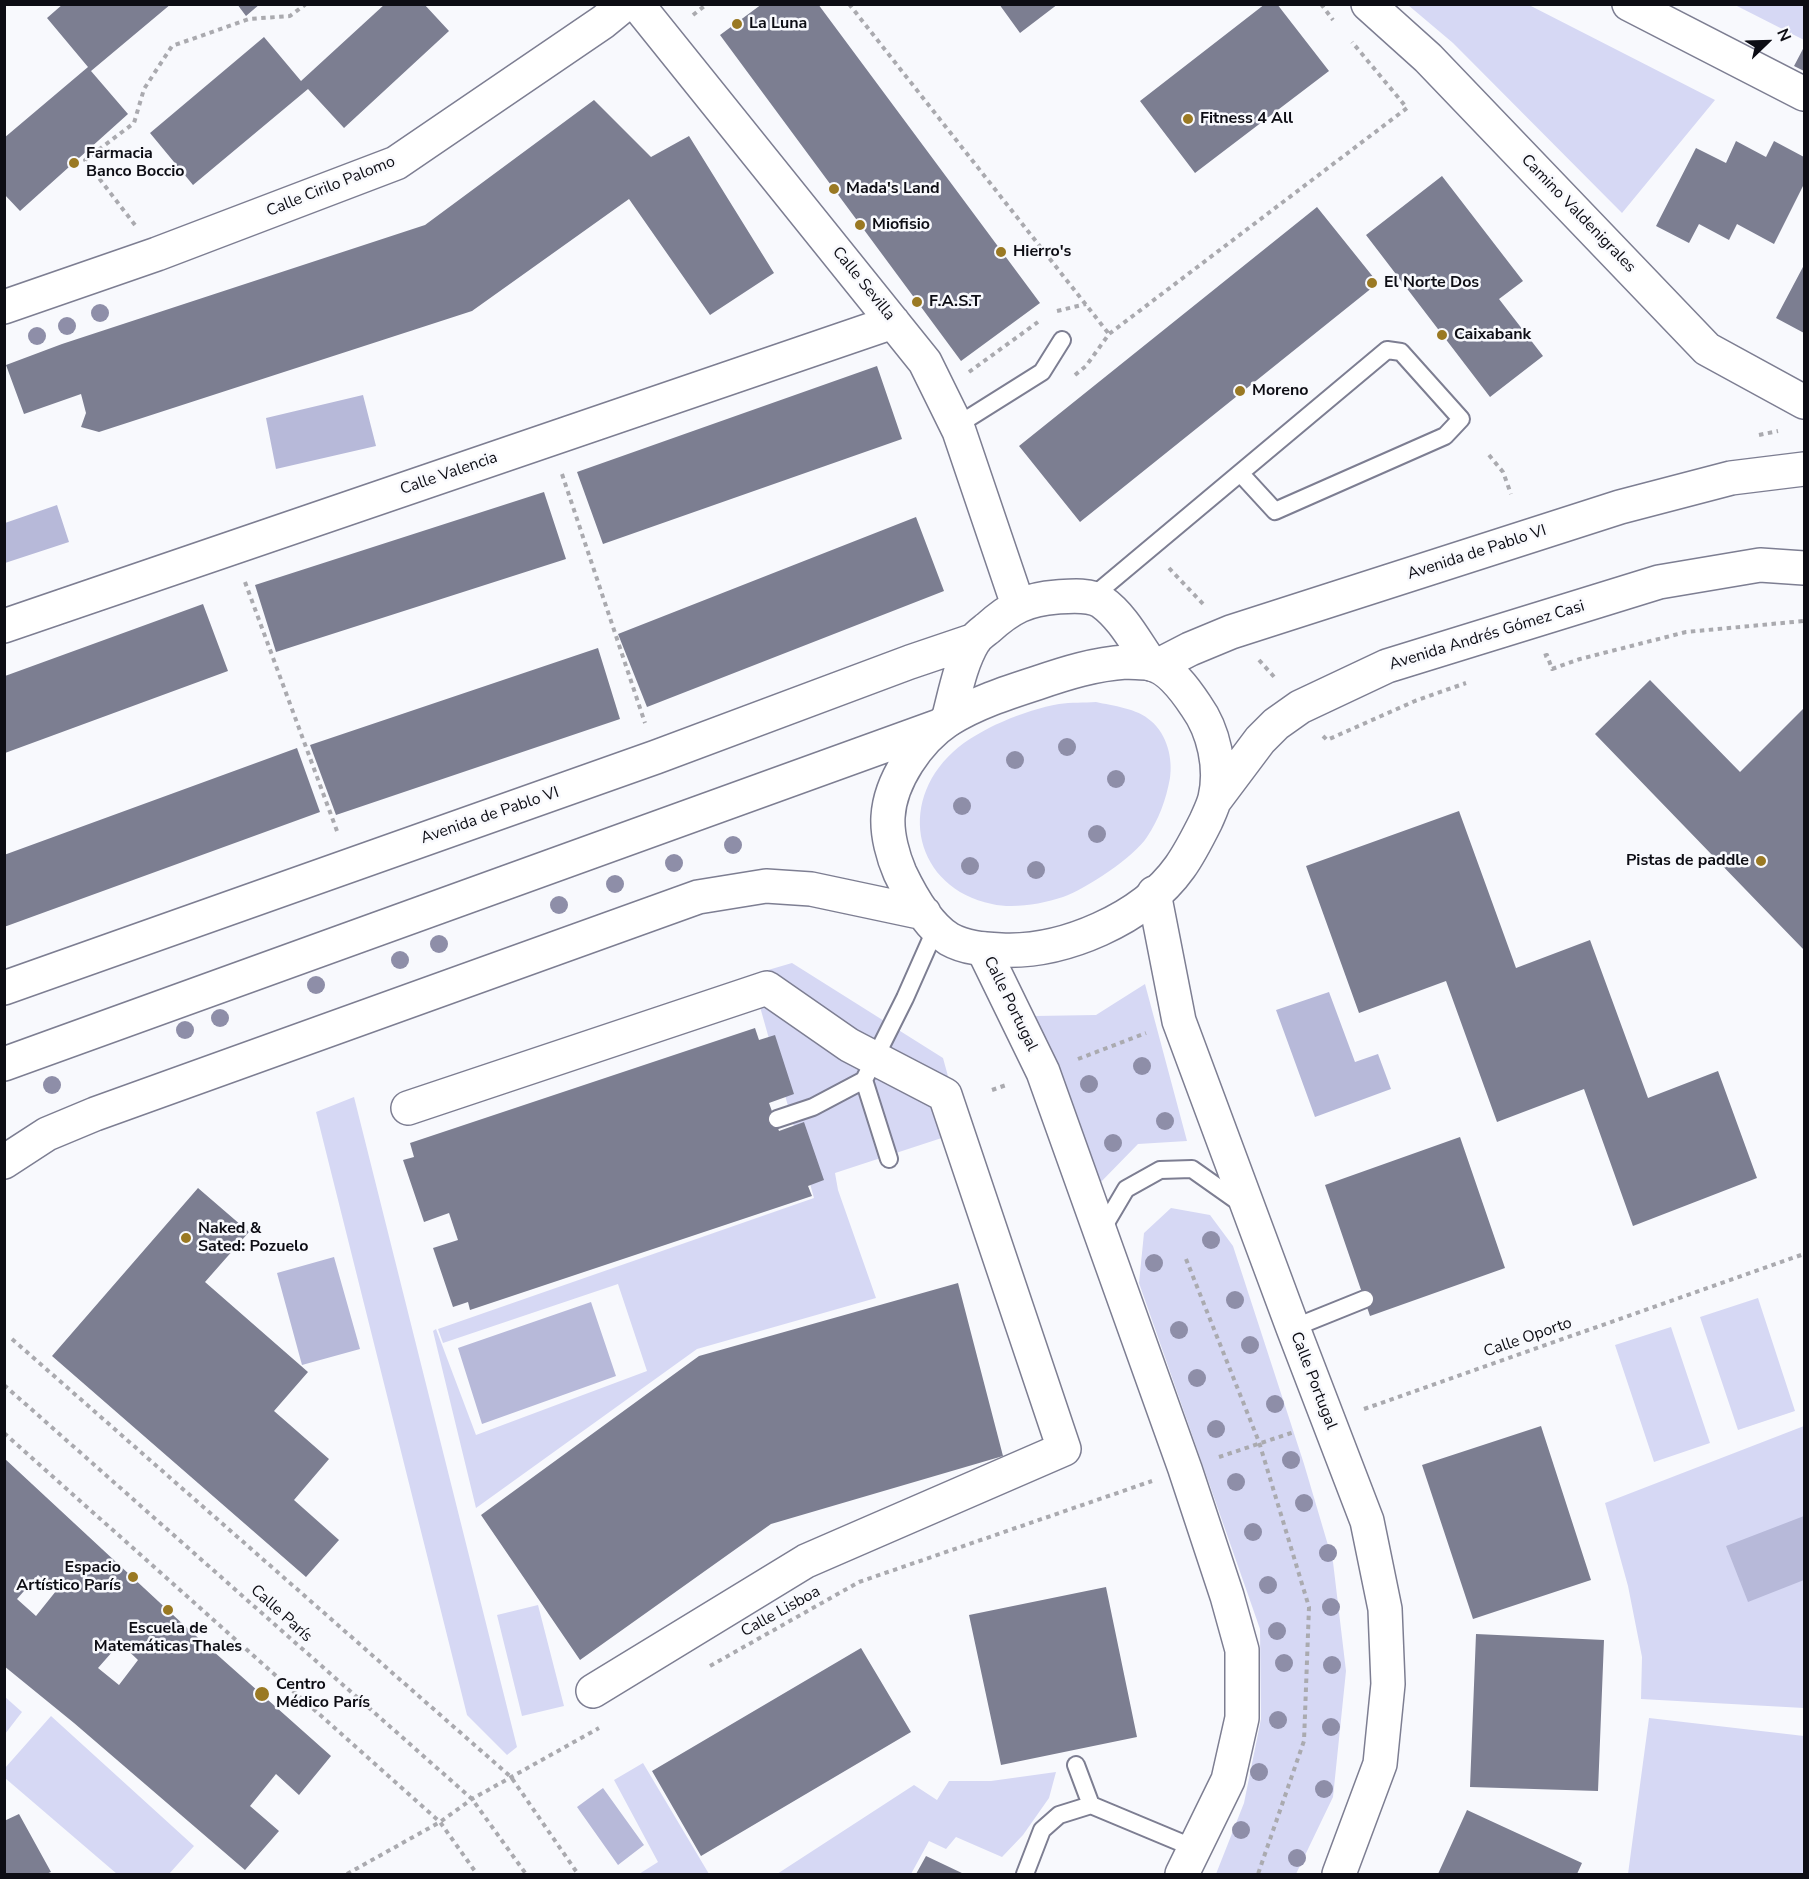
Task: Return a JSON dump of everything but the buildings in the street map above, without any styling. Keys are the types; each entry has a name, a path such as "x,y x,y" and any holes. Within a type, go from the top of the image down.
{"street":[{"name":"Calle Cirilo Palomo","path":"4,307 158,254 396,163 603,22 625,4"},
{"name":"Calle Sevilla","path":"637,4 925,362 956,426 1018,605"},
{"name":"Camino Valdenigrales","path":"1368,4 1428,58 1707,349 1804,402"},
{"path":"1629,4 1804,94"},
{"name":"Calle Valencia","path":"4,626 893,322"},
{"name":"Avenida de Pablo VI","path":"1154,665 1231,632 1620,507 1731,478 1804,469"},
{"name":"Avenida Andrés Gómez Casi","path":"1215,800 1260,740 1276,724 1300,707 1387,666 1659,582 1760,566 1804,568"},
{"path":"1092,597 1101,601 1117,617 1154,665 1173,677 1203,716 1219,770 1215,800 1197,839 1178,869 1154,893 1128,913 1079,939 1018,951 983,949 957,943 930,921 897,865 890,838 888,819 890,801 916,750 944,723 961,672 975,640 1018,605 1041,598 1092,597"},
{"name":"Avenida de Pablo VI","path":"4,988 656,757 975,640"},
{"path":"4,1064 944,723 991,698 1107,663 1154,665"},
{"path":"4,1162 47,1134 94,1114 698,897 766,886 811,889 930,921"},
{"name":"Calle Portugal","path":"1154,893 1179,1021 1367,1521 1384,1609 1388,1683 1380,1764 1339,1875"},
{"name":"Calle Portugal","path":"983,949 1043,1072 1185,1469 1227,1596 1242,1650 1242,1718 1228,1780 1188,1862"},
{"path":"408,1108 766,988 849,1045 869,1070 945,1095 1064,1449 806,1561 592,1691"}],"lane":[{"path":"956,426 1042,372 1062,340"},
{"path":"1092,597 1387,350 1401,352 1461,419 1444,436 1275,511 1241,474"},
{"path":"777,1119 813,1107 869,1070 905,998 930,921"},
{"path":"869,1070 889,1159"},
{"path":"1100,1233 1126,1189 1160,1170 1192,1169 1248,1209"},
{"path":"1293,1329 1365,1299"},
{"path":"1076,1765 1091,1805 1188,1862"},
{"path":"1025,1875 1042,1830 1059,1815 1091,1805"}],"path":[{"path":"158,254 85,160 134,123 144,88 172,46 249,19 290,16 306,4"},
{"path":"849,4 1109,334 1407,108 1350,40"},
{"path":"1321,4 1335,22"},
{"path":"1052,312 1086,304"},
{"path":"940,394 1042,319"},
{"path":"551,439 656,757"},
{"path":"1489,455 1503,472 1511,494"},
{"path":"233,548 349,866"},
{"path":"992,1090 1179,1021"},
{"name":"Calle Oporto","path":"1259,1442 1328,1422 1804,1254"},
{"path":"1186,1259 1259,1442 1309,1607 1304,1741 1258,1875"},
{"path":"12,1339 511,1777 578,1875"},
{"name":"Calle París","path":"4,1385 472,1799 526,1875"},
{"path":"4,1433 440,1822 477,1875"},
{"name":"Calle Lisboa","path":"705,1668 859,1582 1259,1442"},
{"path":"347,1875 440,1822 472,1799 603,1726"}],"shaded area":[{"path":"1408,5 1529,5 1715,100 1622,213 1453,43"},
{"path":"1735,5 1804,5 1804,40"},
{"path":"363,395 376,446 276,469 266,418"},
{"path":"57,505 69,542 5,563 5,523"},
{"path":"1096,702 1139,713 1157,726 1168,747 1171,771 1162,809 1141,845 1109,872 1084,887 1063,897 1037,904 1009,906 992,904 966,895 945,881 931,863 922,842 920,819 924,795 935,773 953,752 989,728 1032,711 1059,704"},
{"path":"792,963 943,1058 963,1131 835,1173 838,1190 876,1298 697,1349 476,1508 433,1331 436,1329 476,1435 647,1371 618,1284 443,1343 438,1329 814,1198 751,975"},
{"path":"1145,984 1187,1141 1138,1144 1097,1186 1035,1016 1096,1015"},
{"path":"1329,992 1355,1062 1378,1054 1391,1089 1315,1117 1276,1010"},
{"path":"354,1097 517,1747 507,1755 467,1715 316,1112"},
{"path":"1171,1208 1210,1215 1233,1246 1304,1464 1333,1562 1346,1671 1333,1797 1296,1874 1216,1874 1244,1803 1261,1719 1260,1629 1139,1283 1144,1233"},
{"path":"334,1257 360,1349 302,1365 277,1273"},
{"path":"1758,1298 1795,1411 1738,1430 1700,1317"},
{"path":"591,1302 616,1376 482,1424 458,1348"},
{"path":"1671,1327 1710,1443 1654,1462 1615,1345"},
{"path":"1804,1426 1804,1708 1641,1699 1642,1657 1628,1586 1605,1503"},
{"path":"1804,1516 1804,1580 1748,1602 1726,1546"},
{"path":"538,1605 564,1706 522,1716 497,1615"},
{"path":"4,1696 22,1712 5,1734 4,1734"},
{"path":"51,1716 194,1846 169,1874 117,1874 5,1778 5,1768"},
{"path":"1649,1718 1804,1736 1804,1874 1628,1874"},
{"path":"643,1763 709,1874 639,1874 658,1862 614,1780"},
{"path":"1056,1772 1049,1798 1023,1835 1002,1857 956,1837 946,1849 929,1841 911,1874 777,1874 914,1785 937,1800 949,1781 991,1781"},
{"path":"603,1788 644,1845 618,1865 577,1807"}],"place":[{"name":"La Luna","path":"737,24"},
{"name":"Fitness 4 All","path":"1188,119"},
{"name":"Farmacia Banco Boccio","path":"74,163"},
{"name":"Mada's Land","path":"834,189"},
{"name":"Miofisio","path":"860,225"},
{"name":"Hierro's","path":"1001,252"},
{"name":"El Norte Dos","path":"1372,283"},
{"name":"F.A.S.T","path":"917,302"},
{"name":"Caixabank","path":"1442,335"},
{"name":"Moreno","path":"1240,391"},
{"name":"Pistas de paddle","path":"1761,861"},
{"name":"Naked & Sated: Pozuelo","path":"186,1238"},
{"name":"Espacio Artístico París","path":"133,1577"},
{"name":"Escuela de Matemáticas Thales","path":"168,1610"},
{"name":"Centro Médico París","path":"262,1694"}]}
